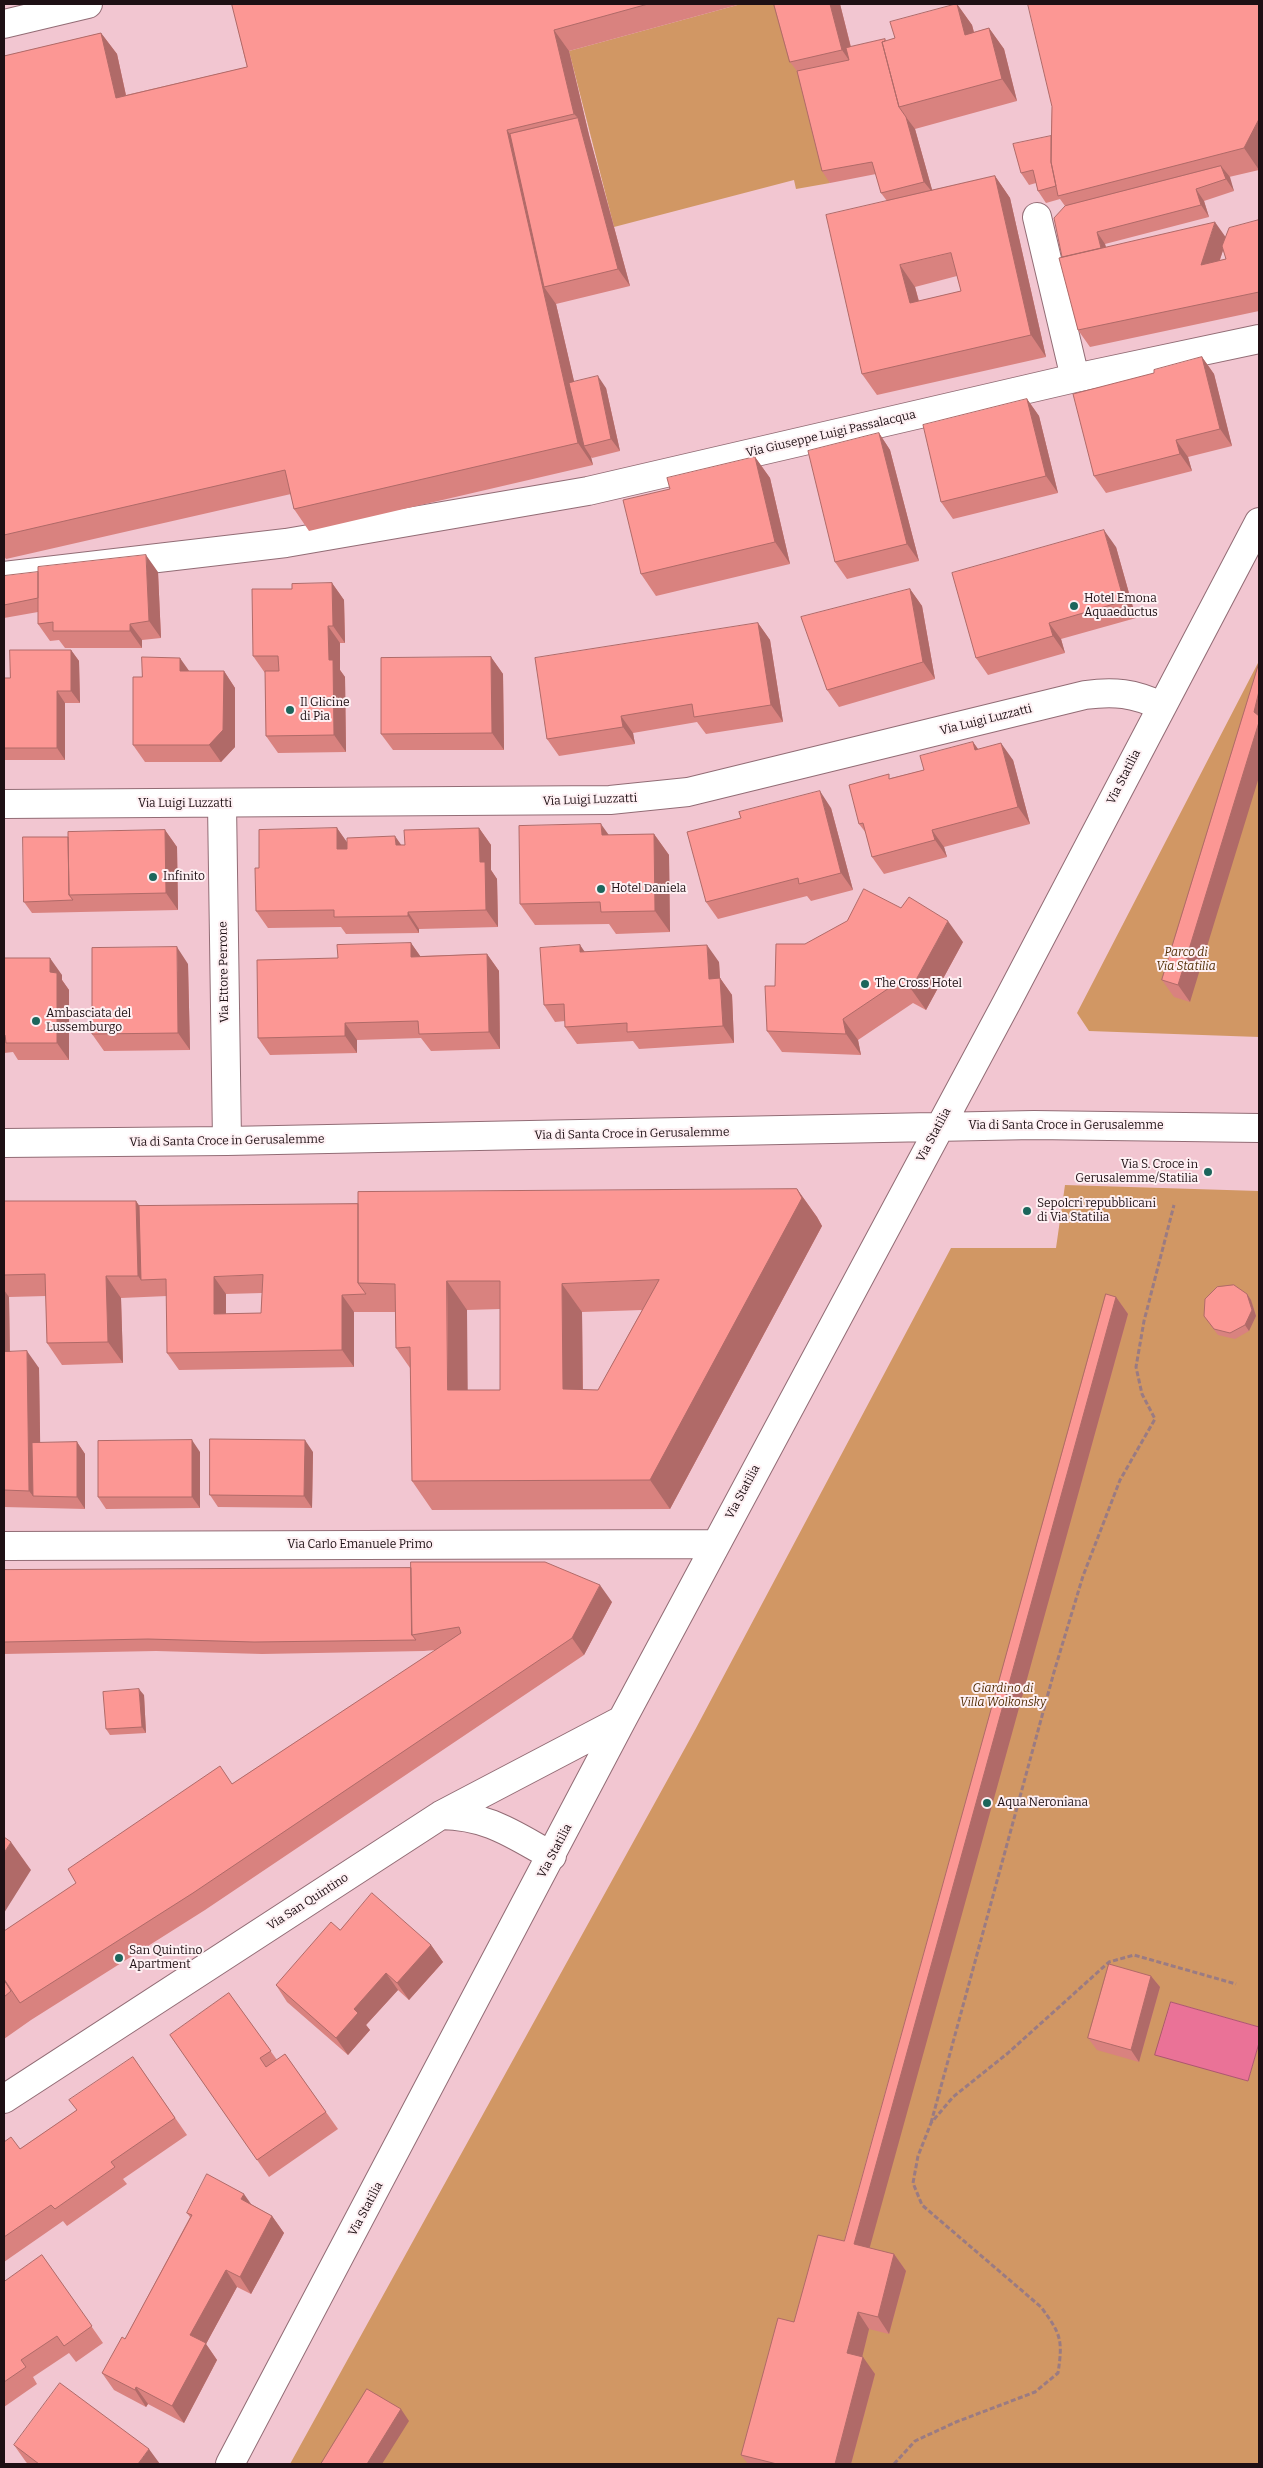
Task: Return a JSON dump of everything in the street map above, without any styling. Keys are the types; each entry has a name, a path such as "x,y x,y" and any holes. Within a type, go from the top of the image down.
{"street":[{"path":"4,24 88,4"},
{"path":"1037,217 1075,378"},
{"name":"Via Giuseppe Luigi Passalacqua","path":"4,576 286,543 588,491 1075,378 1259,339"},
{"name":"Via Statilia","path":"230,2464 622,1720 898,1207 938,1126 1007,1002 1259,522"},
{"name":"Via Luigi Luzzatti","path":"4,804 610,800 655,797 698,790 1092,694 1121,692 1134,694 1161,706"},
{"name":"Via Ettore Perrone","path":"222,804 227,1141"},
{"name":"Via di Santa Croce in Gerusalemme","path":"4,1142 227,1141 938,1126 1034,1125 1259,1128"},
{"name":"Via Carlo Emanuele Primo","path":"4,1546 716,1544"},
{"name":"Via San Quintino","path":"4,2099 441,1816 622,1720"},
{"path":"441,1816 456,1816 491,1822 552,1856"}],"path":[{"path":"894,2464 915,2441 956,2422 1035,2392 1058,2373 1062,2348 1056,2327 1041,2308 922,2205 913,2183 918,2156 931,2123 1054,1672 1083,1576 1120,1480 1155,1419 1142,1394 1136,1367 1144,1321 1174,1205"},
{"path":"931,2123 954,2096 1008,2053 1108,1962 1134,1955 1236,1984"}],"green space":[{"path":"741,4 783,4 830,183 796,189 794,180 614,227 569,51"},
{"name":"Parco di Via Statilia","path":"1259,661 1259,1037 1089,1031 1077,1013"},
{"name":"Giardino di Villa Wolkonsky","path":"1065,1185 1259,1191 1259,2027 1171,2002 1156,2054 1248,2081 1259,2043 1259,2464 290,2464 695,1730 951,1248 1056,1248"}],"shaded area":[{"path":"1171,2002 1259,2027 1259,2043 1248,2081 1155,2055"}],"building":[{"path":"232,4 648,4 554,30 574,114 507,130 578,443 294,509 285,470 4,535 4,56 101,33 116,98 247,67"},
{"path":"774,4 830,4 842,50 790,62"},
{"path":"957,4 965,35 989,28 1002,79 899,107 882,42 895,38 890,22"},
{"path":"1028,4 1259,4 1259,119 1244,148 1058,196 1051,162 1052,107"},
{"path":"885,39 882,42 899,107 906,117 924,182 881,193 872,162 822,171 797,71 849,60 846,48"},
{"path":"578,118 618,269 544,287 510,134"},
{"path":"1051,136 1051,162 1056,186 1038,191 1033,170 1021,173 1013,144"},
{"path":"1221,166 1226,179 1196,189 1201,205 1097,232 1101,248 1062,257 1054,218 1065,206"},
{"path":"995,176 1031,335 862,374 826,215","holes":["951,253 961,291 910,303 900,265"]},
{"path":"1259,220 1259,292 1078,330 1059,258 1215,222 1201,265 1226,259 1222,246 1229,228"},
{"path":"1202,357 1220,429 1176,440 1180,454 1094,476 1073,394 1154,373 1154,370"},
{"path":"598,376 611,439 584,446 569,383"},
{"path":"1027,399 1046,476 941,502 923,425"},
{"path":"879,433 907,544 835,562 808,451"},
{"path":"755,457 775,542 641,574 623,500 670,489 667,478"},
{"path":"1104,530 1124,601 1049,623 1053,636 976,658 952,573"},
{"path":"146,555 149,621 130,624 130,631 53,631 53,622 38,624 38,567"},
{"path":"38,572 38,598 4,605 4,576"},
{"path":"332,583 333,626 328,626 329,660 333,660 334,735 266,736 265,671 279,671 278,656 253,656 252,589 292,589 292,584"},
{"path":"910,589 923,662 827,690 801,617"},
{"path":"758,623 771,705 694,717 692,704 621,716 623,727 547,739 535,658"},
{"path":"10,650 71,650 71,691 57,691 57,748 4,748 4,678 10,678"},
{"path":"142,657 180,658 180,671 224,671 223,730 209,745 133,745 133,677 142,677"},
{"path":"491,657 492,733 381,734 381,658"},
{"path":"1259,663 1259,691 1254,712 1259,716 1259,722 1178,985 1162,980"},
{"path":"973,742 975,750 1001,743 1018,807 932,830 935,840 872,857 863,823 859,824 849,785 889,774 889,779 924,770 920,756"},
{"path":"820,791 841,873 799,884 798,878 706,902 687,832 741,818 739,812"},
{"path":"601,824 602,835 654,834 655,911 601,912 600,902 520,904 519,826"},
{"path":"337,828 337,849 347,849 347,838 395,836 396,845 405,845 404,830 479,828 480,862 485,862 486,910 408,912 408,916 334,917 334,910 256,911 255,868 259,868 259,830"},
{"path":"165,830 166,893 69,895 68,832"},
{"path":"23,837 68,837 69,895 73,900 24,902"},
{"name":"The Cross Hotel","path":"864,889 901,908 909,897 948,921 911,989 898,982 843,1019 846,1034 767,1031 765,986 775,986 776,944 805,944 847,921"},
{"path":"411,943 411,957 487,954 489,1032 419,1034 418,1021 345,1023 345,1036 258,1038 257,960 338,958 337,945"},
{"path":"580,945 580,952 707,945 709,979 720,978 723,1026 627,1032 627,1023 565,1027 564,1004 544,1005 540,948"},
{"path":"177,947 178,1033 92,1034 92,948"},
{"name":"Ambasciata del Lussemburgo","path":"4,958 50,958 50,972 57,973 57,1043 6,1043 4,1035"},
{"path":"797,1189 802,1198 650,1480 412,1481 410,1347 396,1348 395,1284 358,1283 358,1192","holes":["659,1280 598,1390 563,1389 562,1284","447,1281 500,1281 500,1390 448,1390"]},
{"path":"4,1201 136,1201 138,1276 106,1276 108,1342 47,1343 45,1274 4,1275"},
{"path":"358,1204 358,1283 366,1294 342,1295 342,1350 167,1353 166,1279 141,1280 139,1206","holes":["263,1275 261,1313 214,1314 214,1277"]},
{"path":"1234,1285 1247,1294 1252,1310 1245,1325 1230,1333 1214,1329 1204,1316 1205,1299 1217,1287"},
{"path":"1106,1294 1116,1297 854,2244 894,2254 878,2317 858,2312 847,2353 863,2357 835,2464 777,2464 741,2455 778,2318 794,2322 818,2235 844,2241"},
{"path":"27,1351 29,1491 4,1490 4,1352"},
{"path":"210,1439 305,1440 304,1496 210,1495"},
{"path":"192,1440 192,1497 98,1497 98,1441"},
{"path":"77,1442 77,1497 33,1496 32,1443"},
{"path":"411,1562 545,1562 600,1585 572,1638 193,1893 20,2003 4,1979 4,1931 76,1883 68,1869 220,1766 232,1784 461,1633 459,1627 412,1635"},
{"path":"411,1568 412,1635 416,1640 254,1642 148,1639 4,1642 4,1570"},
{"path":"139,1689 142,1727 106,1729 103,1692"},
{"path":"4,1837 11,1842 4,1853"},
{"path":"372,1893 431,1945 397,1983 386,1973 354,2009 358,2013 336,2038 276,1985 331,1922 340,1930"},
{"path":"1109,1964 1151,1976 1131,2050 1088,2038"},
{"path":"4,1980 11,1991 4,1997"},
{"path":"229,1993 271,2051 260,2058 266,2067 285,2054 326,2112 257,2160 170,2035"},
{"path":"133,2057 175,2118 111,2162 115,2167 55,2209 51,2205 4,2237 4,2142 11,2137 20,2149 77,2110 69,2100"},
{"path":"207,2174 244,2194 241,2199 272,2216 240,2277 226,2270 190,2335 206,2343 172,2406 136,2387 135,2390 102,2373 122,2337 125,2339 192,2215 187,2213"},
{"path":"42,2255 92,2326 64,2346 57,2336 21,2360 26,2367 4,2382 4,2282"},
{"path":"60,2383 149,2449 138,2464 39,2464 14,2445"},
{"path":"367,2389 401,2409 367,2464 321,2464"}],"place":[{"name":"Hotel Emona Aquaeductus","path":"1074,606"},
{"name":"Il Glicine di Pia","path":"290,710"},
{"name":"Infinito","path":"153,877"},
{"name":"Hotel Daniela","path":"601,889"},
{"name":"The Cross Hotel","path":"865,984"},
{"name":"Ambasciata del Lussemburgo","path":"36,1021"},
{"name":"Via S. Croce in Gerusalemme/Statilia","path":"1208,1172"},
{"name":"Sepolcri repubblicani di Via Statilia","path":"1027,1211"},
{"name":"Aqua Neroniana","path":"987,1803"},
{"name":"San Quintino Apartment","path":"119,1958"}]}
